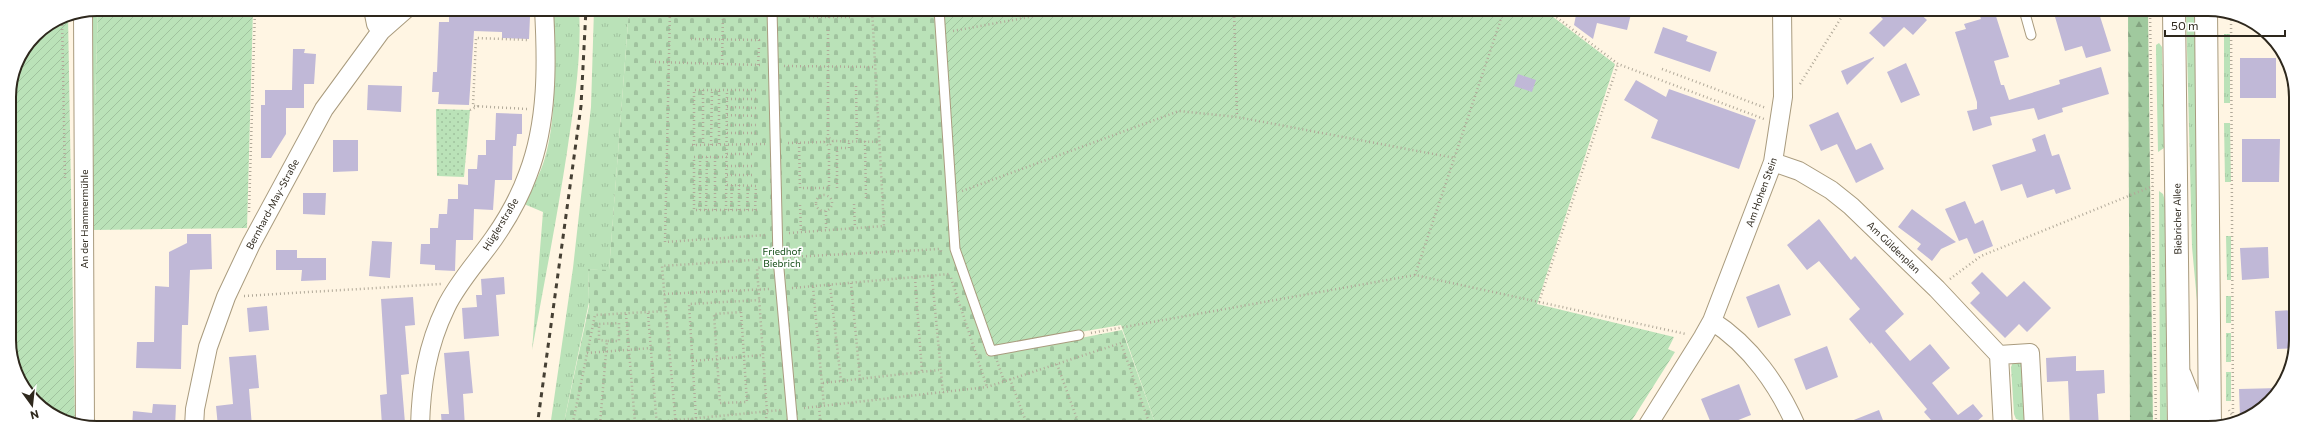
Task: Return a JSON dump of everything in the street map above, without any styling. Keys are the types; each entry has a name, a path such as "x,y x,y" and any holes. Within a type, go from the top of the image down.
{"main road":[{"name":"Biebricher Allee","path":"2174,16 2180,421"},
{"path":"2206,16 2210,421"},
{"path":"2180,375 2198,421"}],"street":[{"path":"374,16 376,24 381,31"},
{"name":"Bernhard-May-Straße","path":"194,421 195,409 208,346 226,297 254,237 324,109 381,31 398,16"},
{"name":"Hüglerstraße","path":"420,421 421,398 429,349 446,307 510,213 528,174 535,149 542,110 546,74 544,16"},
{"name":"Am Hohen Stein","path":"1650,421 1712,321 1773,162 1781,112 1782,16"},
{"name":"An der Hammermühle","path":"83,18 85,420"},
{"name":"Am Güldenplan","path":"1773,162 1799,171 1831,190 1851,206 1937,289 1999,354"},
{"path":"1712,321 1731,334 1748,351 1779,393 1793,421"},
{"path":"2003,421 1999,354 2030,353 2034,421"}],"lane":[{"path":"772,16 778,262 793,421"},
{"path":"939,16 955,249 991,351 1078,335"},
{"path":"2026,16 2031,35"}],"path":[{"path":"249,216 255,16"},
{"path":"670,16 665,242 884,226 872,16"},
{"path":"722,64 723,16"},
{"path":"940,33 1034,16"},
{"path":"1234,16 1237,117"},
{"path":"1415,275 1502,16"},
{"path":"1555,16 1618,64 1781,112"},
{"path":"1781,112 1791,93 1804,78 1842,16"},
{"path":"2150,16 2156,421"},
{"path":"809,18 850,18"},
{"path":"2231,20 2233,417"},
{"path":"824,142 828,137 828,30"},
{"path":"542,110 473,106 476,38 546,41"},
{"path":"691,39 759,40 758,65"},
{"path":"1539,302 1618,64"},
{"path":"1662,69 1781,112"},
{"path":"856,86 857,141"},
{"path":"758,90 694,90 693,145 824,142 829,146"},
{"path":"703,90 703,145"},
{"path":"711,145 712,90"},
{"path":"719,90 719,144"},
{"path":"726,210 728,144 727,90"},
{"path":"727,100 758,99"},
{"path":"470,110 479,106"},
{"path":"727,107 758,108"},
{"path":"951,195 1179,110 1237,117 1455,158"},
{"path":"727,115 758,116"},
{"path":"727,125 758,125"},
{"path":"727,133 758,133"},
{"path":"828,137 833,141 880,142"},
{"path":"799,143 800,188 829,188 829,146 833,141"},
{"path":"837,188 837,148 849,148 849,141"},
{"path":"865,141 866,199"},
{"path":"726,185 756,186 757,210 694,210 694,158 755,154"},
{"path":"706,210 707,157"},
{"path":"715,157 715,210"},
{"path":"700,158 700,210"},
{"path":"727,166 755,166"},
{"path":"727,175 755,175"},
{"path":"731,210 732,185"},
{"path":"739,186 739,210"},
{"path":"748,186 748,210"},
{"path":"1937,289 1980,256 2153,186"},
{"path":"822,195 828,195 832,200 831,208 826,211 821,211 816,205 818,197 822,195"},
{"path":"854,204 855,228"},
{"path":"800,205 801,232"},
{"path":"826,211 826,230"},
{"path":"676,419 665,312 662,266 778,262 940,249 942,255"},
{"path":"766,421 767,412 757,268 778,262"},
{"path":"947,268 987,387"},
{"path":"664,294 813,287 932,277 949,274"},
{"path":"1078,335 1415,275 1703,337"},
{"path":"932,277 939,370 943,393"},
{"path":"915,278 922,372"},
{"path":"226,297 461,283"},
{"path":"851,283 860,379"},
{"path":"830,285 841,381"},
{"path":"813,287 824,406"},
{"path":"696,418 689,304 760,300"},
{"path":"573,421 595,315 665,312"},
{"path":"741,312 744,356 747,402 720,403 714,314 741,312"},
{"path":"648,313 657,421"},
{"path":"626,314 635,421"},
{"path":"619,323 619,340 607,341 599,340 600,324 619,323"},
{"path":"600,421 607,341"},
{"path":"663,421 819,407 987,387 1120,342 1148,421"},
{"path":"587,353 607,353 651,348"},
{"path":"994,351 1004,381"},
{"path":"692,361 763,355"},
{"path":"1057,364 1077,421"},
{"path":"823,383 939,370"},
{"path":"1010,379 1025,421"},
{"path":"819,407 820,421"}],"green space":[{"path":"92,16 98,16 91,230"},
{"path":"98,16 253,16 247,228 91,230"},
{"path":"552,16 579,16 575,99 563,177 532,350 543,212 524,204 543,164 547,150 553,115 554,80"},
{"path":"594,16 628,16 609,271 588,269 589,302 564,421 551,421 573,268 591,107"},
{"name":"Friedhof Biebrich","path":"628,16 934,16 951,250 987,356 1122,330 1154,421 564,421 589,306 588,269 609,270"},
{"path":"942,16 1552,16 1615,64 1537,304 1674,337 1668,349 1675,352 1631,421 1155,421 1121,325 993,347 959,248"},
{"path":"2128,16 2148,16 2153,421 2130,421"},
{"path":"2186,16 2195,16 2198,78 2199,300 2197,301 2192,247"},
{"path":"68,21 75,418 61,413 52,407 52,385 30,385 20,366 16,340 17,86 22,66 36,44 56,27"},
{"path":"2224,34 2230,34 2230,103 2224,103"},
{"path":"2159,43 2162,47 2164,148 2158,152 2156,45"},
{"path":"436,109 470,110 464,177 437,176"},
{"path":"2224,123 2230,123 2231,182 2225,182"},
{"path":"2159,191 2163,194 2165,201 2167,421 2160,421"},
{"path":"2226,236 2231,236 2231,280 2227,280"},
{"path":"2226,296 2231,296 2231,323 2226,323"},
{"path":"2226,333 2231,333 2231,362 2226,362"},
{"path":"2018,360 2024,364 2027,417 2022,421 2016,419 2014,414 2011,367 2013,362"},
{"path":"2226,372 2231,372 2231,401 2226,401"}],"building":[{"path":"449,16 530,17 529,39 502,38 502,32 474,31 469,105 438,104 439,92 432,92 433,72 437,72 439,22 449,22"},
{"path":"1576,16 1630,16 1627,30 1597,23 1593,39 1574,25"},
{"path":"1880,16 1923,16 1927,20 1913,35 1904,27 1884,47 1869,33 1883,19"},
{"path":"1980,16 1996,16 2009,57 1994,61 2001,85 2004,85 2009,100 2060,84 2059,80 2101,67 2109,94 2062,108 2063,112 2038,120 2034,108 1990,117 1992,125 1973,131 1967,111 1977,109 1977,102 1955,32 1966,29 1964,24 1981,19"},
{"path":"2055,16 2100,16 2111,51 2086,58 2082,46 2065,51"},
{"path":"1663,27 1688,36 1686,41 1717,52 1710,72 1654,53"},
{"path":"293,49 305,49 304,53 316,54 314,84 304,84 304,108 286,108 286,134 271,158 261,158 261,105 265,105 265,90 292,90"},
{"path":"1874,58 1847,85 1841,71"},
{"path":"2240,58 2276,58 2276,98 2240,98"},
{"path":"1906,63 1920,95 1901,103 1887,72"},
{"path":"1518,74 1536,80 1532,92 1514,86"},
{"path":"1636,80 1666,97 1669,89 1756,120 1739,169 1651,138 1658,120 1624,100"},
{"path":"368,85 402,86 401,112 367,110"},
{"path":"1838,112 1856,150 1871,143 1884,169 1856,183 1837,144 1821,151 1809,125"},
{"path":"496,113 522,114 522,134 517,134 516,146 513,146 512,180 495,180 493,210 474,209 473,240 456,240 455,271 435,270 435,265 420,264 421,244 430,244 430,228 438,228 439,214 447,214 448,199 458,199 458,184 468,185 468,169 477,169 478,155 486,155 486,140 495,140"},
{"path":"2045,134 2052,156 2059,154 2071,189 2056,194 2054,189 2027,198 2022,184 2001,191 1992,165 2036,151 2032,139"},
{"path":"2242,139 2280,139 2279,182 2242,182"},
{"path":"333,140 358,140 358,171 333,172"},
{"path":"303,193 326,193 325,215 303,214"},
{"path":"1965,201 1975,224 1983,220 1993,246 1974,254 1967,238 1959,241 1945,209"},
{"path":"1912,209 1956,242 1941,249 1932,261 1917,249 1921,244 1898,227"},
{"path":"1819,219 1851,260 1855,256 1904,314 1885,331 1910,361 1930,344 1950,368 1932,383 1958,415 1973,404 1983,416 1977,421 1932,421 1924,412 1927,409 1871,342 1870,344 1849,319 1860,309 1819,261 1807,270 1787,245"},
{"path":"187,234 211,234 212,269 190,270 188,325 182,325 181,369 136,368 137,342 154,342 155,286 169,287 169,252 187,243"},
{"path":"372,241 392,242 390,278 369,276"},
{"path":"2268,247 2269,278 2242,280 2240,248"},
{"path":"276,250 297,250 297,258 326,258 326,280 301,281 302,270 276,270"},
{"path":"1982,272 2007,297 2024,281 2051,308 2027,332 2019,324 2005,338 1970,303 1980,293 1971,283"},
{"path":"504,277 505,294 496,295 499,336 464,339 462,308 477,307 476,295 482,295 481,279"},
{"path":"1779,284 1791,315 1758,328 1746,297"},
{"path":"413,297 415,325 405,326 409,374 401,375 405,421 382,421 380,395 387,394 381,299"},
{"path":"267,306 269,330 249,332 247,308"},
{"path":"2289,310 2288,348 2277,349 2275,311"},
{"path":"1827,346 1838,377 1806,390 1794,359"},
{"path":"469,351 473,393 463,394 465,421 442,421 441,414 449,414 444,353"},
{"path":"256,355 259,388 249,389 252,421 217,421 216,406 233,404 229,357"},
{"path":"2076,356 2076,371 2104,370 2105,393 2097,394 2099,421 2070,421 2068,381 2047,382 2046,358"},
{"path":"1739,384 1751,415 1736,421 1710,421 1701,399"},
{"path":"2273,388 2261,401 2240,414 2239,389"},
{"path":"153,404 176,405 175,421 132,421 133,411 152,413"},
{"path":"1879,410 1883,421 1851,421"}],"railway":[{"path":"538,421 581,106 586,16"}]}
